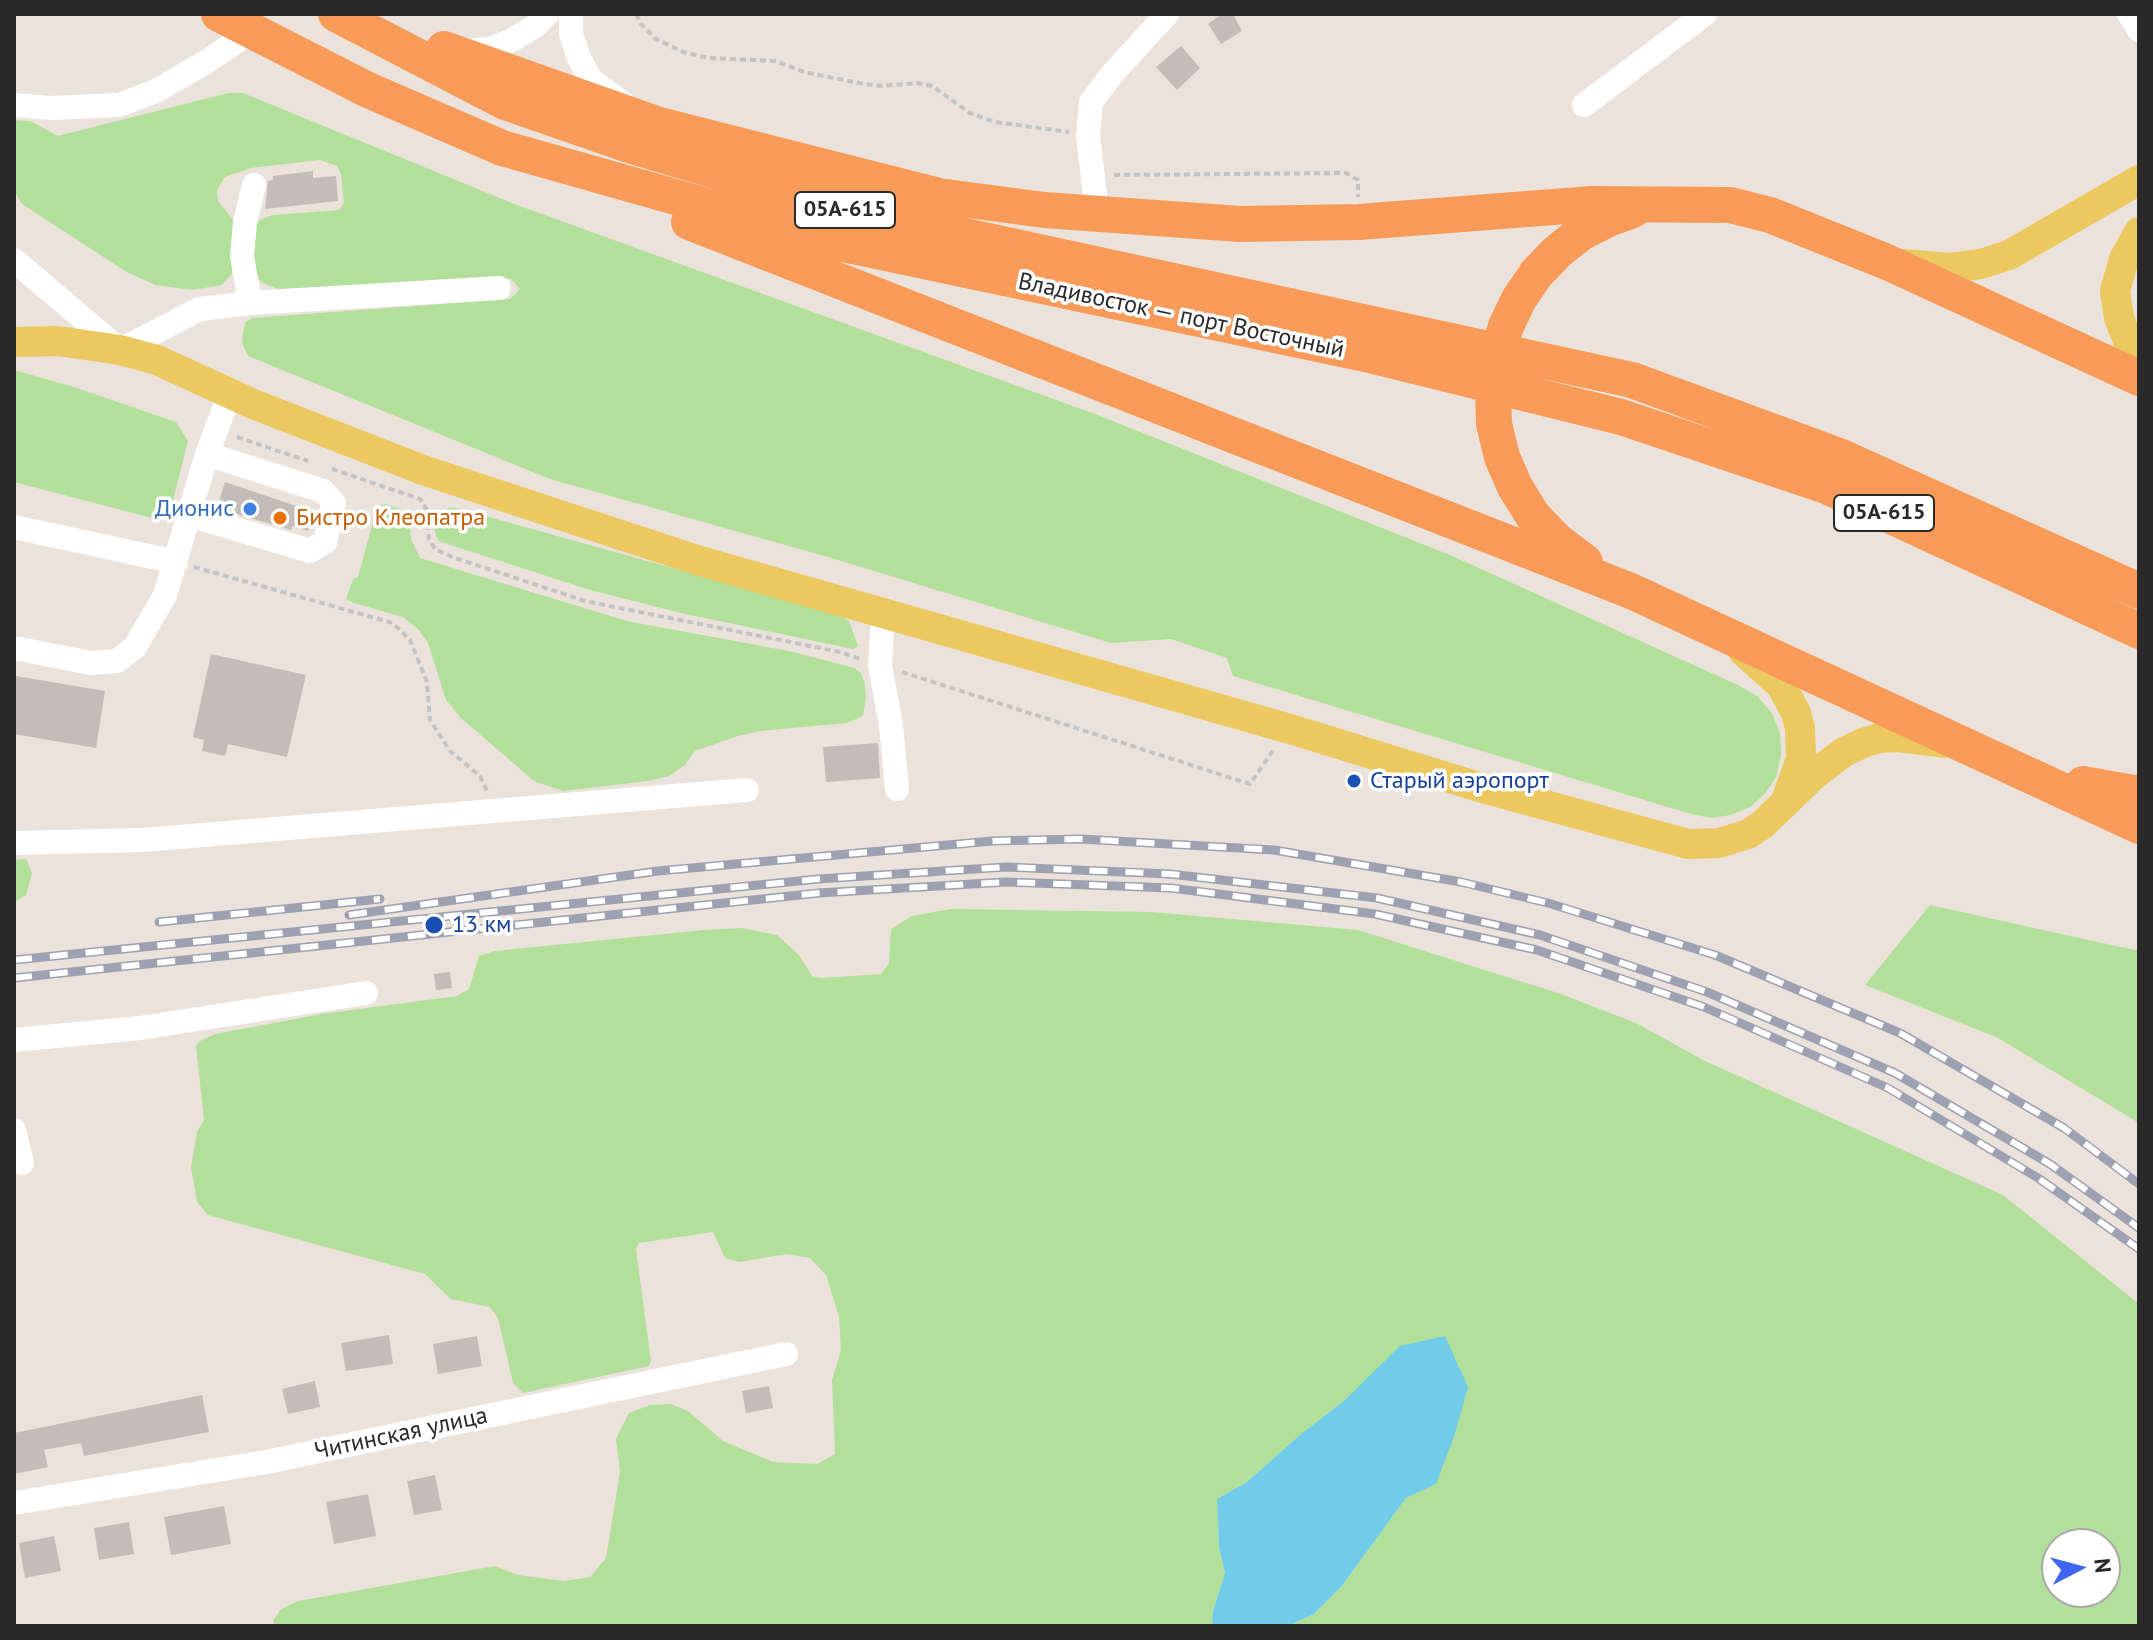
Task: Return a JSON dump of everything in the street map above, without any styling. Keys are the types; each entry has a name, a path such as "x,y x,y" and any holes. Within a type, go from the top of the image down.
{"highway":[{"name":"Владивосток — порт Восточный","path":"219,14 368,90 502,148 838,243 1377,340 1632,380 1839,456 2139,591"},
{"name":"Владивосток — порт Восточный","path":"336,14 505,102 632,146 850,211 1377,340 1826,486 2139,631"},
{"path":"344,14 659,125 939,196 1044,210 1240,224 1359,222 1592,204 1730,205 1770,215 1887,262 2139,378"},
{"path":"502,148 1631,591 2139,826"},
{"path":"1631,591 1556,540 1533,516 1515,487 1502,457 1494,424 1496,358 1519,299 1536,274 1569,243 1608,219 1636,209 1695,203"},
{"path":"2030,773 2139,794"}],"main road":[{"path":"1887,262 1950,268 1981,264 2009,255 2139,180"},
{"path":"2139,232 2124,259 2115,291 2119,318 2130,346 2139,357"},
{"path":"14,342 58,341 120,350 157,360 253,404 423,470 700,561 1290,729 1479,787 1688,844 1719,843 1748,834 1844,752 1863,743 1898,737 1973,747"},
{"path":"1716,630 1771,674 1781,685 1796,713 1801,759 1792,789 1783,803"}],"street":[{"path":"454,53 490,49 512,40 534,27 547,14"},
{"path":"571,14 571,34 591,80 659,125"},
{"path":"1097,213 1088,135 1091,102 1167,14"},
{"path":"1584,105 1705,14"},
{"path":"2129,14 2139,30"},
{"path":"14,105 51,108 119,105 156,91 250,32"},
{"path":"250,303 242,256 245,223 254,185"},
{"path":"14,260 120,350 200,309 250,303 499,288"},
{"path":"14,648 91,663 117,661 135,647 165,595 207,454 230,393"},
{"path":"189,515 310,551 325,542 334,503 323,491 207,454"},
{"path":"14,527 176,562"},
{"path":"883,613 880,666 891,725 897,789"},
{"path":"14,843 143,840 747,790"},
{"path":"14,1040 140,1028 366,993"},
{"path":"14,1130 22,1163"},
{"name":"Читинская улица","path":"14,1503 266,1462 786,1354"}],"path":[{"path":"636,14 656,39 683,52 709,58 775,61 804,72 864,84 918,83 932,86 970,113 995,122 1088,135"},
{"path":"1108,172 1116,175 1346,173 1358,180 1359,222"},
{"path":"216,430 318,464"},
{"path":"332,469 420,499 427,510 429,539 435,549 452,557 585,601 840,652 1250,784 1290,729"},
{"path":"176,562 393,623 410,640 427,682 430,720 450,751 480,776 493,812"}],"green space":[{"path":"228,93 243,93 517,205 1095,414 1450,555 1757,696 1772,713 1780,733 1781,755 1776,777 1765,794 1750,807 1731,815 1711,818 1691,814 1233,676 1227,658 1171,639 1111,643 828,557 550,479 248,356 242,343 243,331 246,322 252,318 510,299 520,289 511,279 278,289 263,283 254,274 254,226 260,220 273,215 339,210 344,203 341,174 337,166 320,160 251,168 225,177 217,190 218,201 235,222 232,274 221,285 193,290 155,285 125,271 22,204 14,191 14,120 30,121 58,136"},
{"path":"14,370 176,422 188,441 170,512 156,519 14,482"},
{"path":"386,504 403,510 409,518 411,539 420,558 627,621 794,652 854,668 861,673 865,684 863,716 847,723 738,736 695,751 685,765 669,776 648,781 563,791 534,781 461,718 446,700 428,643 418,629 403,617 346,599 353,579 358,577 377,507"},
{"path":"453,507 841,615 849,621 858,646 853,649 681,613 590,590 438,541 435,519 440,512"},
{"path":"26,859 32,873 26,895 14,902 14,860"},
{"path":"1930,905 2139,951 2139,1123 1998,1038 1865,985"},
{"path":"951,909 1152,912 1358,930 1561,994 1636,1023 1705,1061 2003,1195 2139,1304 2139,1626 1288,1626 1314,1614 1341,1587 1406,1498 1436,1484 1345,1400 1247,1482 1217,1499 1219,1547 1225,1573 1213,1611 1212,1626 274,1626 273,1621 281,1609 298,1601 495,1566 518,1575 564,1581 590,1577 606,1558 620,1472 616,1439 629,1413 650,1405 671,1404 688,1411 723,1441 773,1462 817,1464 835,1454 832,1380 841,1350 839,1317 826,1275 810,1258 786,1254 739,1262 725,1258 713,1232 639,1243 636,1249 651,1361 649,1366 523,1393 513,1383 498,1318 490,1307 451,1299 425,1274 208,1215 197,1202 191,1167 197,1132 204,1120 196,1046 200,1041 215,1034 322,1014 457,996 469,989 479,956 495,951 704,930 742,928 777,935 799,955 812,976 881,974 889,963 891,929 912,916"}],"water":[{"path":"1445,1336 1468,1387 1436,1484 1406,1498 1341,1587 1314,1614 1288,1626 1212,1626 1213,1611 1225,1573 1219,1547 1217,1499 1247,1482 1345,1400 1400,1346"}],"building":[{"path":"1222,14 1233,14 1242,31 1221,44 1208,24"},
{"path":"1181,46 1200,68 1177,90 1156,67"},
{"path":"313,171 313,178 336,176 338,201 265,209 268,181 273,180 273,176"},
{"path":"225,482 314,512 308,531 292,526 291,530 217,508"},
{"path":"211,654 306,675 287,757 228,744 225,756 202,751 204,740 193,737"},
{"path":"16,676 105,691 96,748 14,734"},
{"path":"878,743 880,778 826,782 823,747"},
{"path":"450,972 452,988 436,990 434,974"},
{"path":"389,1335 393,1364 346,1371 341,1343"},
{"path":"477,1336 482,1366 438,1374 433,1344"},
{"path":"315,1381 320,1407 288,1414 282,1389"},
{"path":"769,1386 773,1408 746,1413 742,1391"},
{"path":"202,1395 209,1432 84,1456 81,1443 44,1450 48,1467 14,1474 14,1433"},
{"path":"435,1475 442,1510 414,1515 407,1481"},
{"path":"368,1494 376,1536 334,1544 326,1502"},
{"path":"224,1506 231,1544 171,1555 164,1517"},
{"path":"129,1522 134,1554 99,1560 94,1528"},
{"path":"54,1536 61,1571 25,1578 19,1543"}],"railway":[{"path":"349,915 658,871 992,841 1081,839 1274,850 1461,882 1548,903 1715,955 1900,1033 2064,1128 2139,1184"},
{"path":"14,960 818,879 1006,867 1170,874 1377,898 1540,935 1707,992 1895,1073 2050,1164 2139,1228"},
{"path":"14,978 819,893 1006,882 1171,888 1375,914 1537,950 1704,1007 1888,1088 2038,1178 2139,1249"},
{"path":"159,922 380,899"}],"place":[{"name":"Дионис","path":"250,509"},
{"name":"Бистро Клеопатра","path":"280,518"},
{"name":"Старый аэропорт","path":"1354,781"},
{"name":"13 км","path":"434,925"}]}
